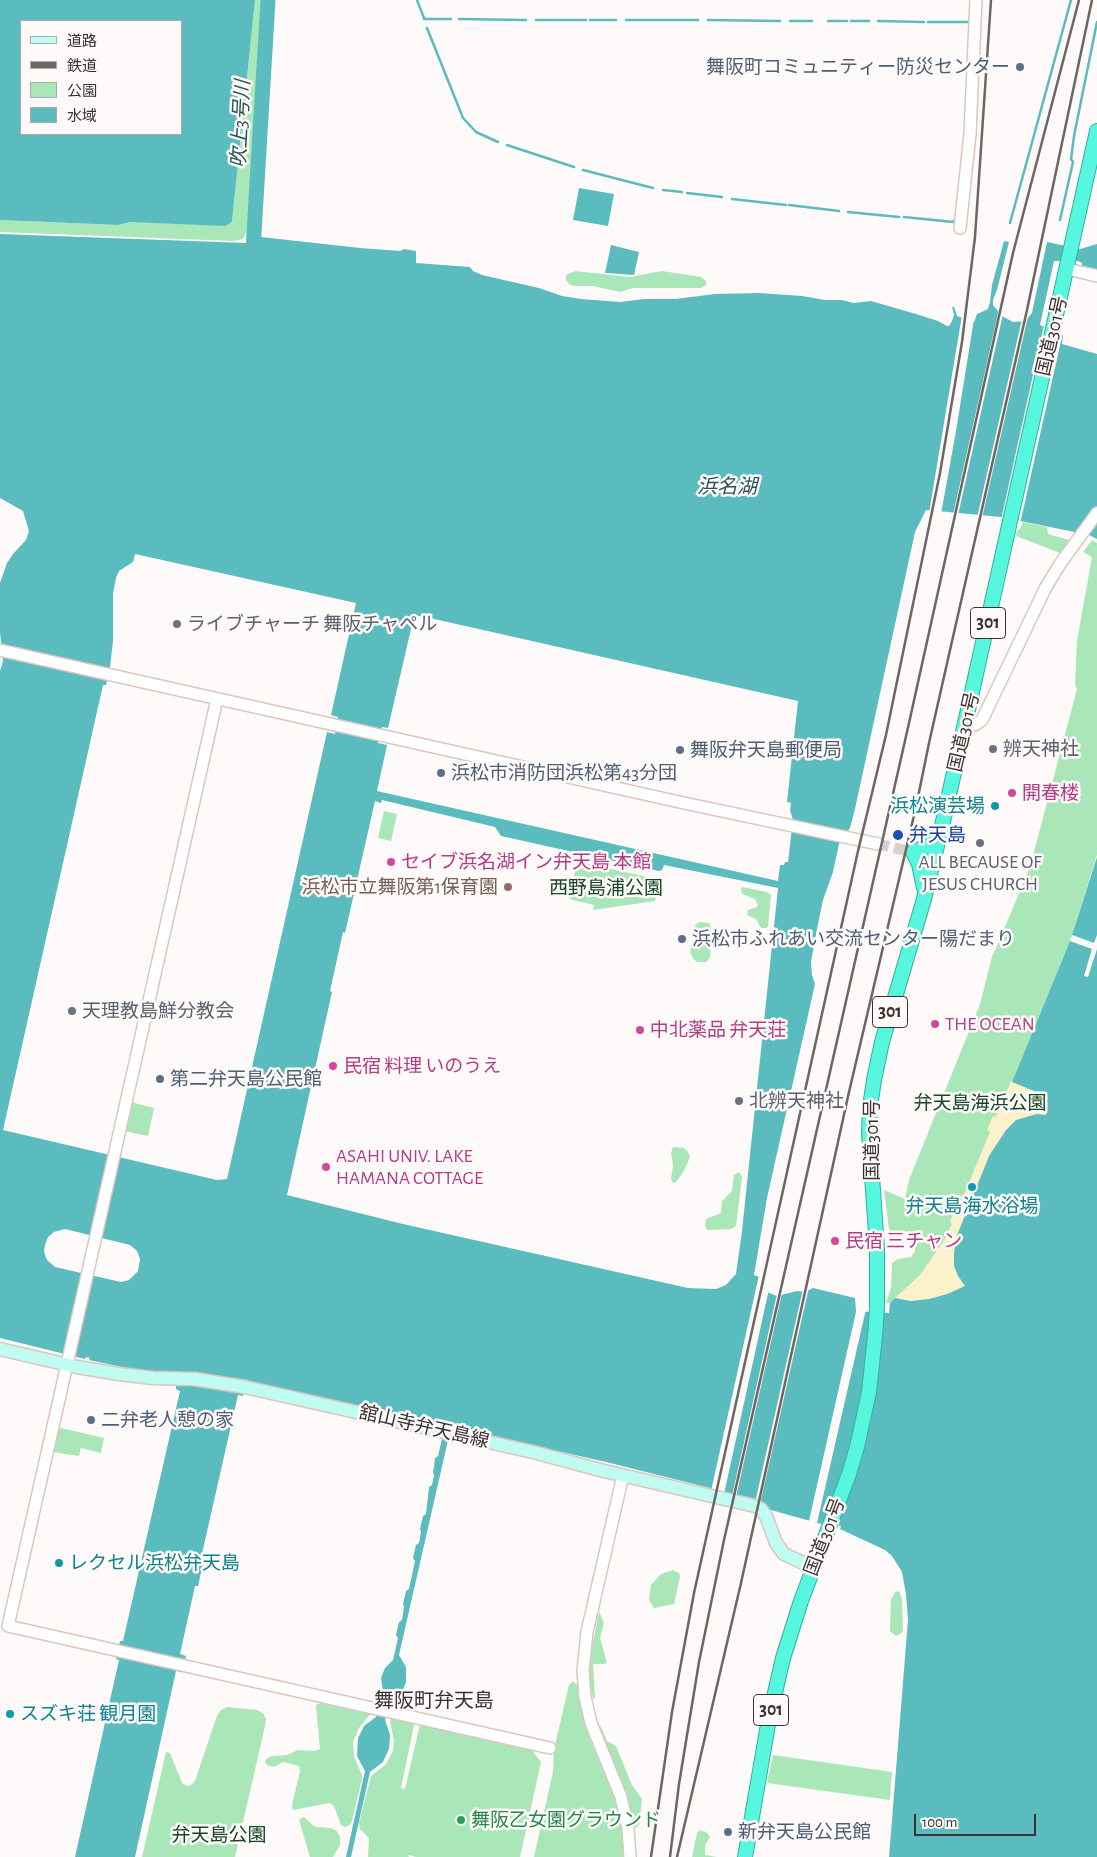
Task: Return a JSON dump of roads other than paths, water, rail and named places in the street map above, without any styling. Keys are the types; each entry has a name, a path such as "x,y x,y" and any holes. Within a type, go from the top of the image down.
{"highway":[{"name":"国道301号","path":"745,1857 770,1713 792,1628 849,1474 864,1420 873,1364 877,1307 877,1248 869,1133 871,1093 882,1042 924,896 966,723 1097,131"},
{"path":"924,896 921,871 911,851 923,848 940,833"}],"main road":[{"name":"舘山寺弁天島線","path":"0,1349 68,1360 128,1376 206,1380 245,1387 533,1452 758,1507 769,1520 781,1551 791,1558 814,1568"}],"street":[{"path":"960,228 970,134 976,0"},
{"path":"1068,266 1097,276"},
{"path":"966,723 975,724 982,720 1042,594 1060,564 1097,513"},
{"path":"0,650 878,844"},
{"path":"217,699 8,1626 550,1748"},
{"path":"623,1475 587,1632 584,1671 585,1697 589,1716 621,1798 628,1828 630,1857"}],"water":[{"path":"0,0 255,0 232,222 225,226 130,222 118,225 0,220"},
{"path":"579,188 614,194 608,226 573,220"},
{"name":"浜名湖","path":"0,234 246,243 261,237 360,248 400,251 404,249 416,251 416,263 470,267 473,271 482,275 539,288 562,296 581,299 620,302 645,299 675,299 715,294 760,293 842,300 854,303 871,301 938,321 947,326 949,326 954,315 952,307 954,307 957,316 974,322 977,314 988,309 992,285 1004,241 1009,242 993,305 1002,316 1013,322 1025,321 1032,313 1047,242 1080,249 1097,244 1097,269 1082,266 1082,263 1078,261 1054,261 1040,325 1063,335 1062,344 1097,354 1097,539 1089,535 1001,517 926,510 915,532 855,809 850,828 839,844 833,872 823,900 811,962 815,984 767,1198 754,1275 759,1277 769,1293 777,1296 797,1291 805,1292 813,1288 855,1298 856,1311 889,1313 890,1303 895,1298 911,1301 929,1299 965,1286 954,1266 956,1238 989,1156 1006,1130 1016,1120 1037,1114 1046,1115 1044,1103 1039,1095 1012,1082 1070,941 1097,857 1097,1857 889,1857 908,1620 902,1572 892,1556 885,1550 840,1529 841,1526 823,1521 821,1524 771,1510 754,1499 606,1462 451,1427 399,1655 406,1667 406,1683 401,1693 389,1706 385,1720 390,1735 389,1749 383,1762 370,1772 351,1857 346,1857 365,1771 357,1756 358,1738 364,1726 376,1717 383,1692 381,1678 385,1668 393,1660 398,1638 396,1635 399,1622 402,1620 403,1604 406,1591 409,1589 415,1561 413,1558 414,1553 416,1545 419,1543 423,1516 426,1514 429,1487 432,1485 434,1475 435,1458 438,1456 445,1426 247,1381 243,1396 238,1395 201,1558 204,1559 198,1586 195,1586 180,1654 186,1656 182,1672 176,1671 135,1857 75,1857 119,1660 116,1659 120,1641 123,1641 180,1391 176,1389 176,1373 128,1370 127,1368 89,1360 90,1358 86,1357 85,1359 0,1338 0,671 3,661 0,632 0,583 7,563 26,540 29,531 23,511 0,498","holes":["135,554 356,603 331,715 338,717 335,734 327,732 227,1179 217,1180 3,1130 103,685 106,685 110,667 113,641 113,594 116,578 119,571 133,562","414,616 421,616 798,701 787,802 791,803 790,810 793,820 788,862 780,865 778,881 377,791 387,745 378,743 382,727 388,728","382,800 495,827 501,836 659,871 662,870 664,865 778,888 742,1231 736,1274 726,1285 716,1289 688,1288 403,1224 287,1195 332,992 330,991 343,932 345,933 375,801 381,803","65,1229 130,1245 137,1251 140,1259 138,1271 129,1280 121,1282 55,1267 47,1260 44,1252 48,1237 54,1232"]},
{"path":"611,245 639,252 634,275 605,273"}],"waterway":[{"name":"吹上3号川","path":"248,257 253,250 268,0"},
{"path":"417,0 424,18"},
{"path":"1010,223 1071,0"},
{"path":"424,19 451,19"},
{"path":"459,19 526,20"},
{"path":"536,20 557,20"},
{"path":"559,20 586,20"},
{"path":"590,20 616,20"},
{"path":"626,20 698,20"},
{"path":"708,20 780,21"},
{"path":"790,21 812,21"},
{"path":"828,21 847,21"},
{"path":"851,21 869,21"},
{"path":"878,21 924,22"},
{"path":"928,22 971,22"},
{"path":"1060,220 1073,162 1071,159 1074,136 1097,22"},
{"path":"427,28 463,118 476,132 498,142"},
{"path":"507,145 574,167"},
{"path":"583,170 653,188"},
{"path":"663,190 682,192"},
{"path":"687,193 722,197"},
{"path":"732,199 786,205"},
{"path":"789,205 839,211"},
{"path":"848,212 899,217"},
{"path":"904,217 953,222 956,218"}],"tunnel":[{"path":"878,844 908,851"}],"railway":[{"path":"651,1857 672,1712 694,1593 858,851 886,735 940,473 962,342 975,237 991,0"},
{"path":"670,1857 679,1784 699,1662 724,1540 909,723 1013,253 1079,0"},
{"path":"677,1857 741,1583 849,1092 916,807 1027,310 1092,0"}],"place":[{"name":"舞阪町コミュニティー防災センター","path":"1020,67"},
{"name":"ライブチャーチ 舞阪チャペル","path":"177,624"},
{"name":"辨天神社","path":"993,749"},
{"name":"舞阪弁天島郵便局","path":"680,750"},
{"name":"浜松市消防団浜松第43分団","path":"441,773"},
{"name":"開春楼","path":"1012,793"},
{"name":"浜松演芸場","path":"995,806"},
{"name":"弁天島","path":"898,835"},
{"name":"ALL BECAUSE OF JESUS CHURCH","path":"980,843"},
{"name":"セイブ浜名湖イン弁天島 本館","path":"391,862"},
{"name":"浜松市立舞阪第1保育園","path":"508,887"},
{"name":"浜松市ふれあい交流センター陽だまり","path":"682,939"},
{"name":"天理教島鮮分教会","path":"72,1011"},
{"name":"THE OCEAN","path":"935,1024"},
{"name":"中北薬品 弁天荘","path":"640,1030"},
{"name":"民宿 料理 いのうえ","path":"333,1066"},
{"name":"第二弁天島公民館","path":"160,1079"},
{"name":"北辨天神社","path":"739,1101"},
{"name":"ASAHI UNIV. LAKE HAMANA COTTAGE","path":"326,1167"},
{"name":"弁天島海水浴場","path":"972,1187"},
{"name":"民宿 三チャン","path":"835,1241"},
{"name":"二弁老人憩の家","path":"91,1420"},
{"name":"レクセル浜松弁天島","path":"59,1563"},
{"name":"スズキ荘 観月園","path":"10,1714"},
{"name":"舞阪乙女園グラウンド","path":"461,1820"},
{"name":"新弁天島公民館","path":"728,1832"}],"district":[{"name":"舞阪町弁天島","path":"434,1701"}],"park label":[{"name":"西野島浦公園","path":"606,888"},
{"name":"弁天島海浜公園","path":"980,1103"},
{"name":"弁天島公園","path":"219,1835"}]}
